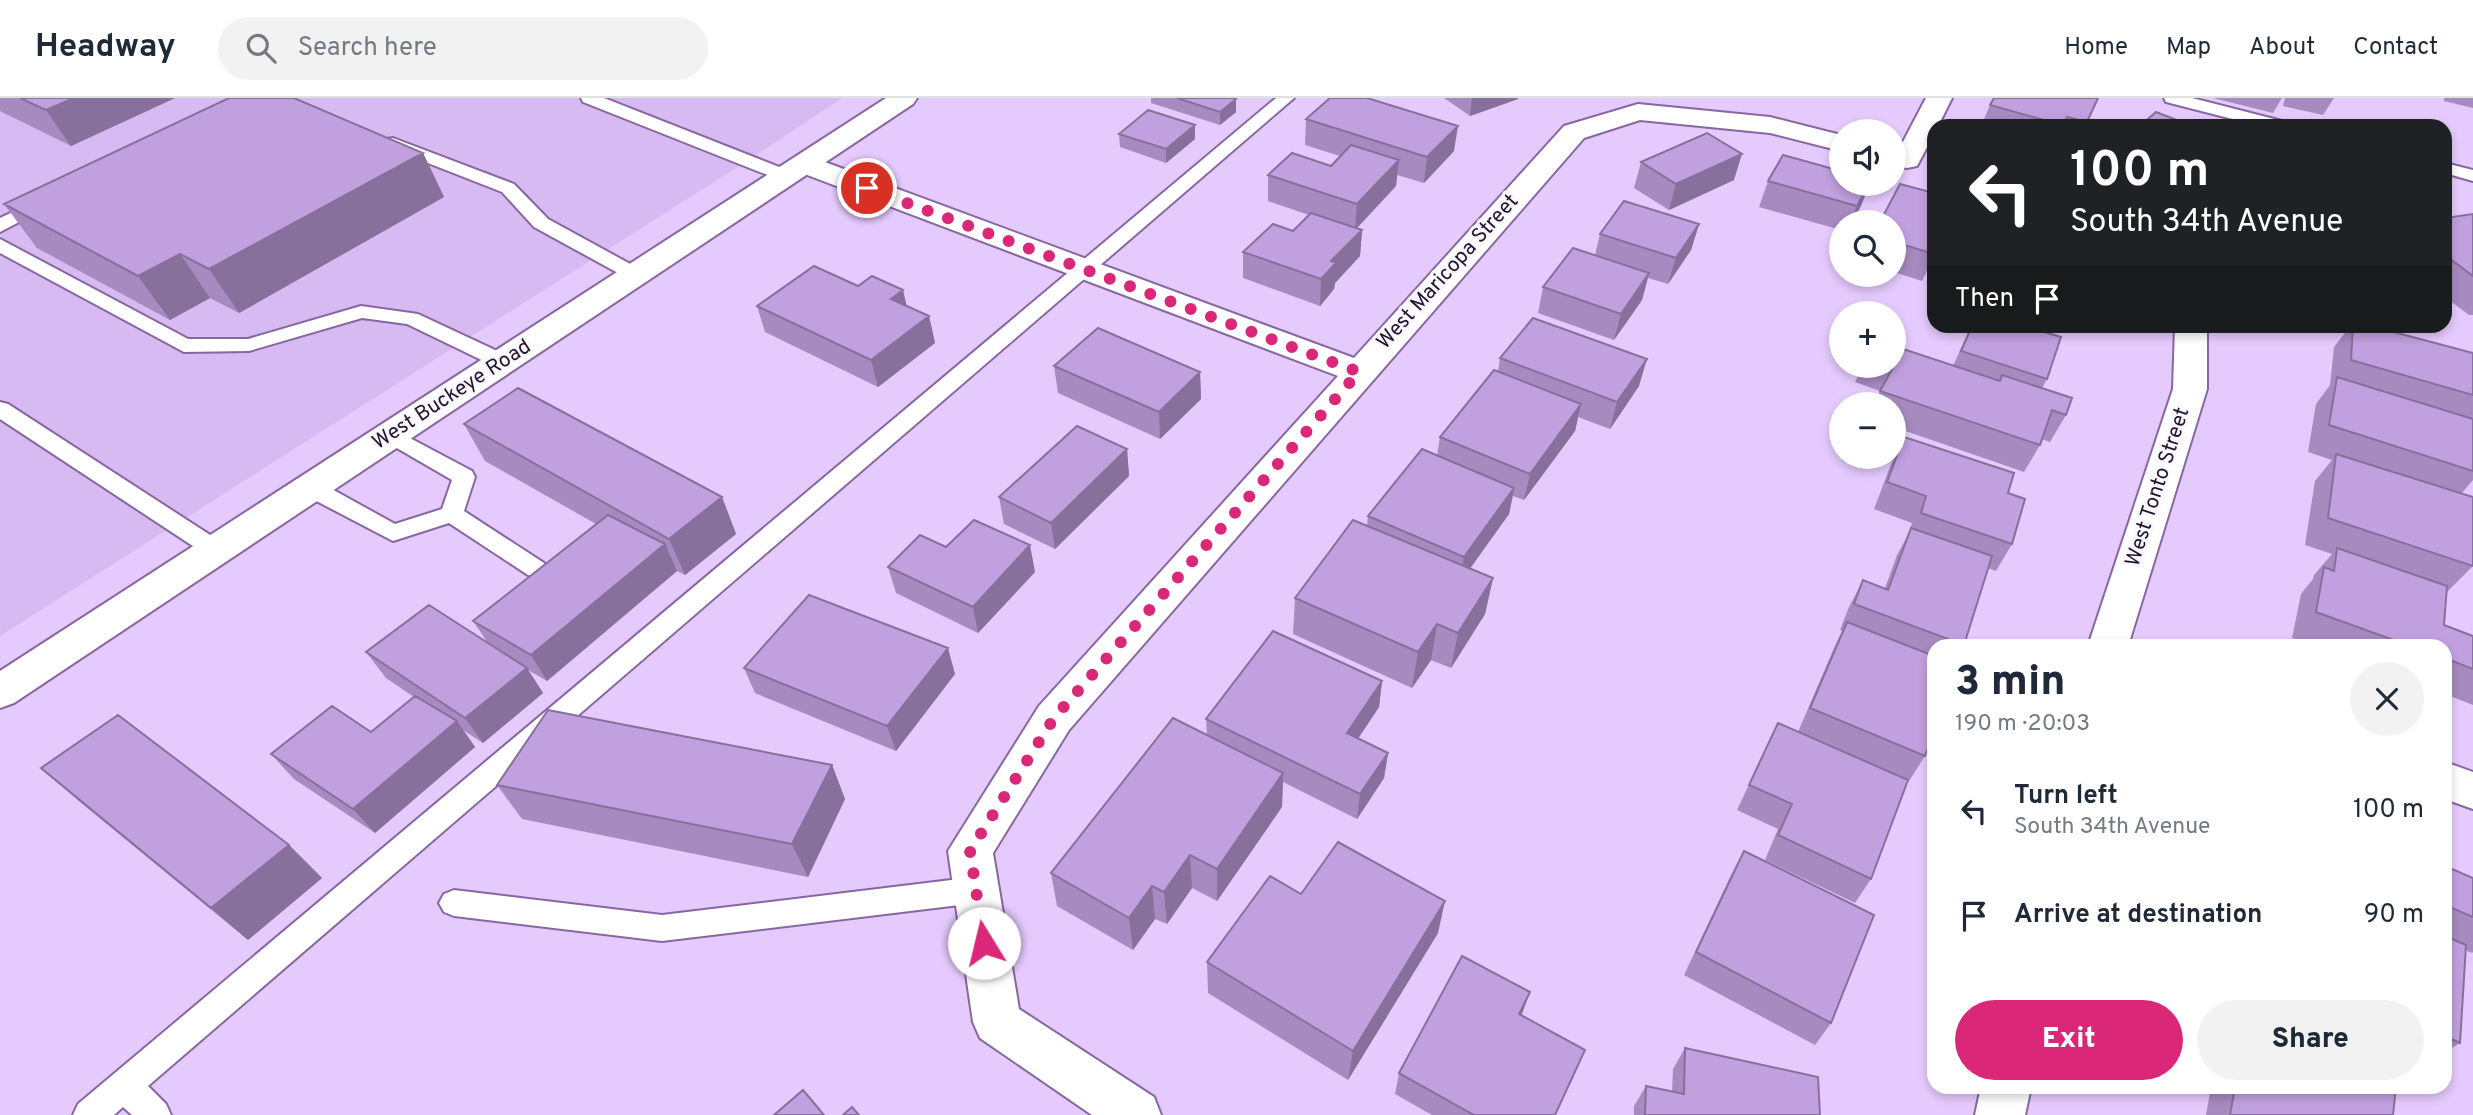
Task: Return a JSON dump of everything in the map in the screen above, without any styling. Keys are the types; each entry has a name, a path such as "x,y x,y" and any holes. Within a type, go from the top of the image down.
{"street":[{"name":"West Buckeye Road","path":"0,692 904,98"},
{"path":"1906,149 1939,98"},
{"name":"West Maricopa Street","path":"1136,1115 997,1022 970,851 1054,718 1574,132 1637,111 1770,125 1829,140"},
{"path":"1906,160 1927,165"},
{"path":"795,170 1084,269 1359,372"},
{"name":"West Tonto Street","path":"2110,639 2190,389 2191,333"},
{"path":"2452,783 2473,791"},
{"path":"2000,1115 2004,1094"}],"lane":[{"path":"589,98 795,170"},
{"path":"89,1115 1286,98"},
{"path":"2172,98 2253,119"},
{"path":"372,135 508,188 541,223 636,275"},
{"path":"2452,171 2473,176"},
{"path":"0,226 59,194"},
{"path":"0,245 184,346 249,345 361,312 411,318 503,362"},
{"path":"0,409 216,550"},
{"path":"391,435 464,477 452,514"},
{"path":"311,488 393,533 452,514"},
{"path":"452,514 536,569"},
{"path":"454,903 662,928 976,890"},
{"path":"125,1086 155,1115"}],"shaded area":[{"path":"0,98 842,98 0,636"}],"building":[{"path":"20,98 74,98 46,110"},
{"path":"229,98 294,98 423,153 209,269 180,254 138,276 4,204"},
{"path":"1177,98 1234,98 1236,99 1220,112"},
{"path":"1330,98 1367,98 1458,126 1427,157 1306,119"},
{"path":"1994,98 2098,98 2088,119 2040,119 1990,105"},
{"path":"1148,110 1195,125 1166,149 1119,134"},
{"path":"2156,112 2174,119 2148,119"},
{"path":"1707,133 1742,154 1676,184 1641,162"},
{"path":"1351,145 1399,160 1357,204 1268,175 1292,153 1331,166"},
{"path":"1783,155 1829,168 1829,196 1862,196 1857,206 1768,181"},
{"path":"1906,186 1927,191 1927,252 1906,246 1906,210 1886,210 1894,196 1906,196"},
{"path":"1624,201 1699,224 1676,258 1600,234"},
{"path":"1311,213 1362,230 1331,261 1336,263 1321,279 1243,252 1273,224 1293,231"},
{"path":"2473,214 2473,276 2452,260 2452,217"},
{"path":"1573,248 1649,273 1621,314 1543,287"},
{"path":"814,266 858,286 872,276 903,290 891,299 929,316 871,360 757,306"},
{"path":"1533,318 1647,359 1617,402 1500,358"},
{"path":"1098,328 1200,372 1159,412 1054,366"},
{"path":"1969,333 2048,333 2061,337 2047,379 1961,351"},
{"path":"2353,333 2397,333 2473,353 2473,395 2351,360"},
{"path":"1906,350 2000,381 2002,375 2072,398 2066,415 2052,410 2040,445 1906,400 1906,392 1880,391 1887,378 1906,378"},
{"path":"1494,370 1581,404 1530,474 1440,437"},
{"path":"2337,377 2473,419 2473,471 2329,425"},
{"path":"518,388 722,497 669,539 464,424"},
{"path":"1077,426 1127,449 1051,523 999,497"},
{"path":"1906,438 2014,473 2008,493 2025,499 2012,544 1921,513 1926,496 1887,482 1892,469 1906,469"},
{"path":"1422,449 1514,488 1464,557 1368,516"},
{"path":"2336,454 2473,497 2473,566 2328,518"},
{"path":"608,515 665,544 531,655 473,621"},
{"path":"974,520 1030,545 973,607 888,567 920,535 946,547"},
{"path":"1353,520 1493,578 1458,633 1437,624 1418,652 1295,598"},
{"path":"1911,528 1992,556 1966,639 1948,639 1854,604 1863,580 1888,590"},
{"path":"2337,548 2447,586 2444,625 2473,636 2473,669 2452,661 2452,639 2391,639 2316,612 2324,567 2334,571"},
{"path":"809,595 948,648 887,726 744,668"},
{"path":"429,605 527,668 465,718 366,652"},
{"path":"1847,622 1927,653 1925,756 1810,708"},
{"path":"1273,631 1382,681 1347,733 1388,753 1360,794 1206,719"},
{"path":"415,696 457,721 353,809 271,754 332,706 371,732"},
{"path":"548,710 832,765 792,844 497,785"},
{"path":"118,715 289,845 211,908 41,768"},
{"path":"1173,718 1283,773 1217,869 1190,855 1164,892 1152,886 1129,918 1051,873"},
{"path":"1778,723 1908,780 1871,879 1778,835 1792,804 1749,785"},
{"path":"1338,842 1445,901 1353,1051 1207,962 1270,876 1301,894"},
{"path":"1744,851 1874,915 1831,1023 1696,952"},
{"path":"2452,869 2473,878 2473,917 2452,908"},
{"path":"2452,939 2466,945 2460,1043 2452,1039"},
{"path":"1462,956 1530,992 1519,1014 1585,1050 1555,1115 1474,1115 1399,1073"},
{"path":"1685,1048 1818,1077 1820,1115 1645,1115 1646,1086 1684,1094"},
{"path":"803,1090 824,1115 774,1115"},
{"path":"2234,1094 2395,1094 2393,1115 2230,1115"},
{"path":"852,1107 859,1115 843,1115"}],"route":[{"path":"867,188 1359,372 1054,718 970,851 984,943"}]}
